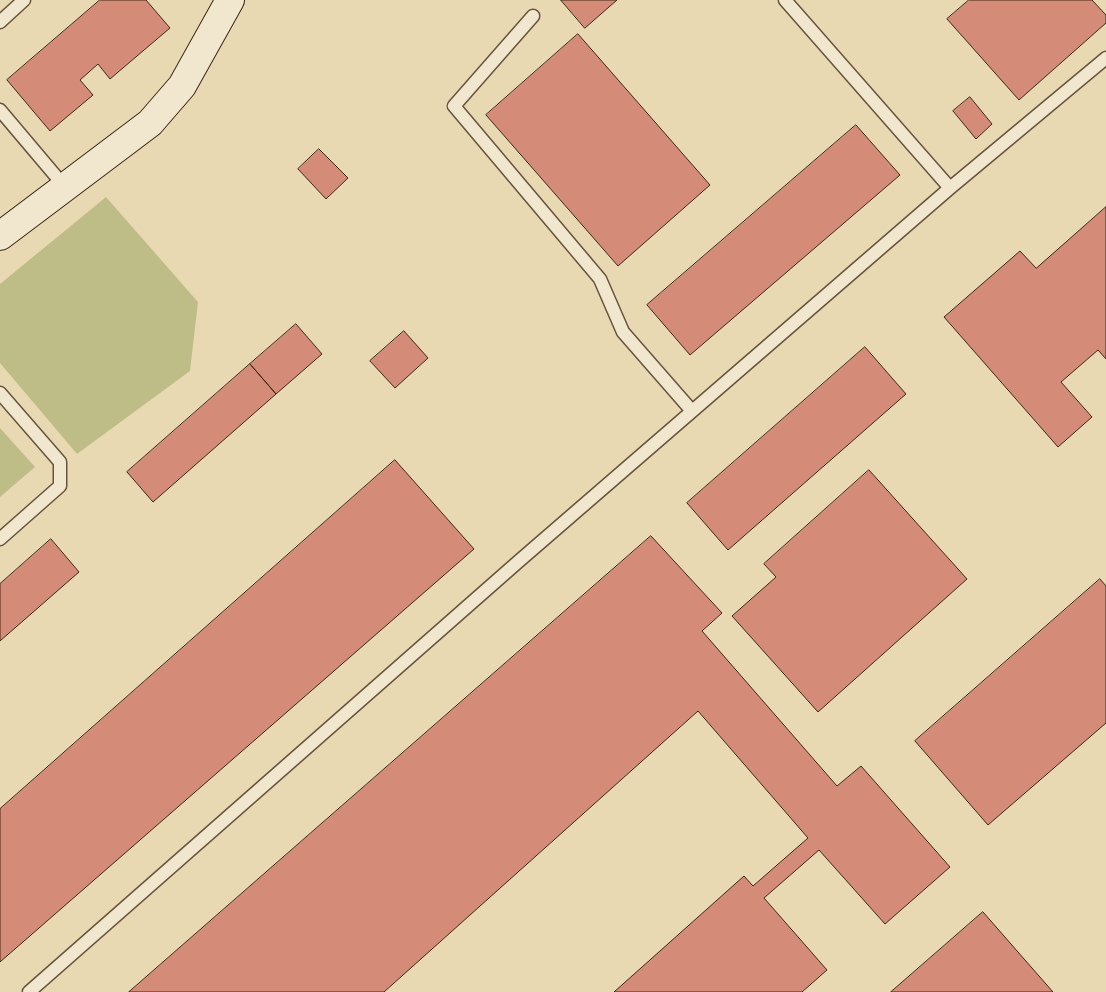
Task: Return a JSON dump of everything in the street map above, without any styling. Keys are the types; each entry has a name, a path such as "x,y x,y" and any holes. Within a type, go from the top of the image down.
{"main road":[{"path":"0,236 150,123 182,86 230,0"}],"lane":[{"path":"0,22 24,0"},
{"path":"785,0 950,188"},
{"path":"534,16 454,106 600,279 624,332 692,411"},
{"path":"30,992 511,567 950,188 1106,58"},
{"path":"0,110 65,187"},
{"path":"0,393 60,462 60,486 0,539"}],"shaded area":[{"path":"106,197 198,302 190,371 77,454 0,363 0,284"},
{"path":"0,428 35,467 0,497"}],"building":[{"path":"100,0 146,0 170,28 110,79 98,64 80,80 93,95 50,131 7,80"},
{"path":"561,0 617,0 585,28"},
{"path":"969,0 1092,0 1106,15 1106,23 1019,100 947,19"},
{"path":"578,34 710,185 618,266 486,115"},
{"path":"970,97 992,124 976,139 953,111"},
{"path":"856,125 900,175 690,355 647,305"},
{"path":"319,149 348,178 326,199 298,169"},
{"path":"1106,207 1106,359 1098,350 1061,382 1092,417 1058,447 944,317 1020,251 1036,268"},
{"path":"296,324 322,354 276,394 250,364"},
{"path":"404,331 428,358 395,388 370,361"},
{"path":"865,347 906,394 728,550 687,503"},
{"path":"250,364 276,394 153,502 127,472"},
{"path":"395,460 474,549 0,962 0,809"},
{"path":"869,470 967,579 818,712 732,616 776,577 764,564"},
{"path":"651,536 722,613 702,631 837,786 861,766 950,867 885,924 819,850 764,898 827,970 802,992 614,992 744,876 753,886 808,838 698,711 384,992 129,992"},
{"path":"51,539 79,572 0,641 0,584"},
{"path":"1100,579 1106,586 1106,723 988,825 915,741"},
{"path":"983,912 1053,992 891,992"}]}
